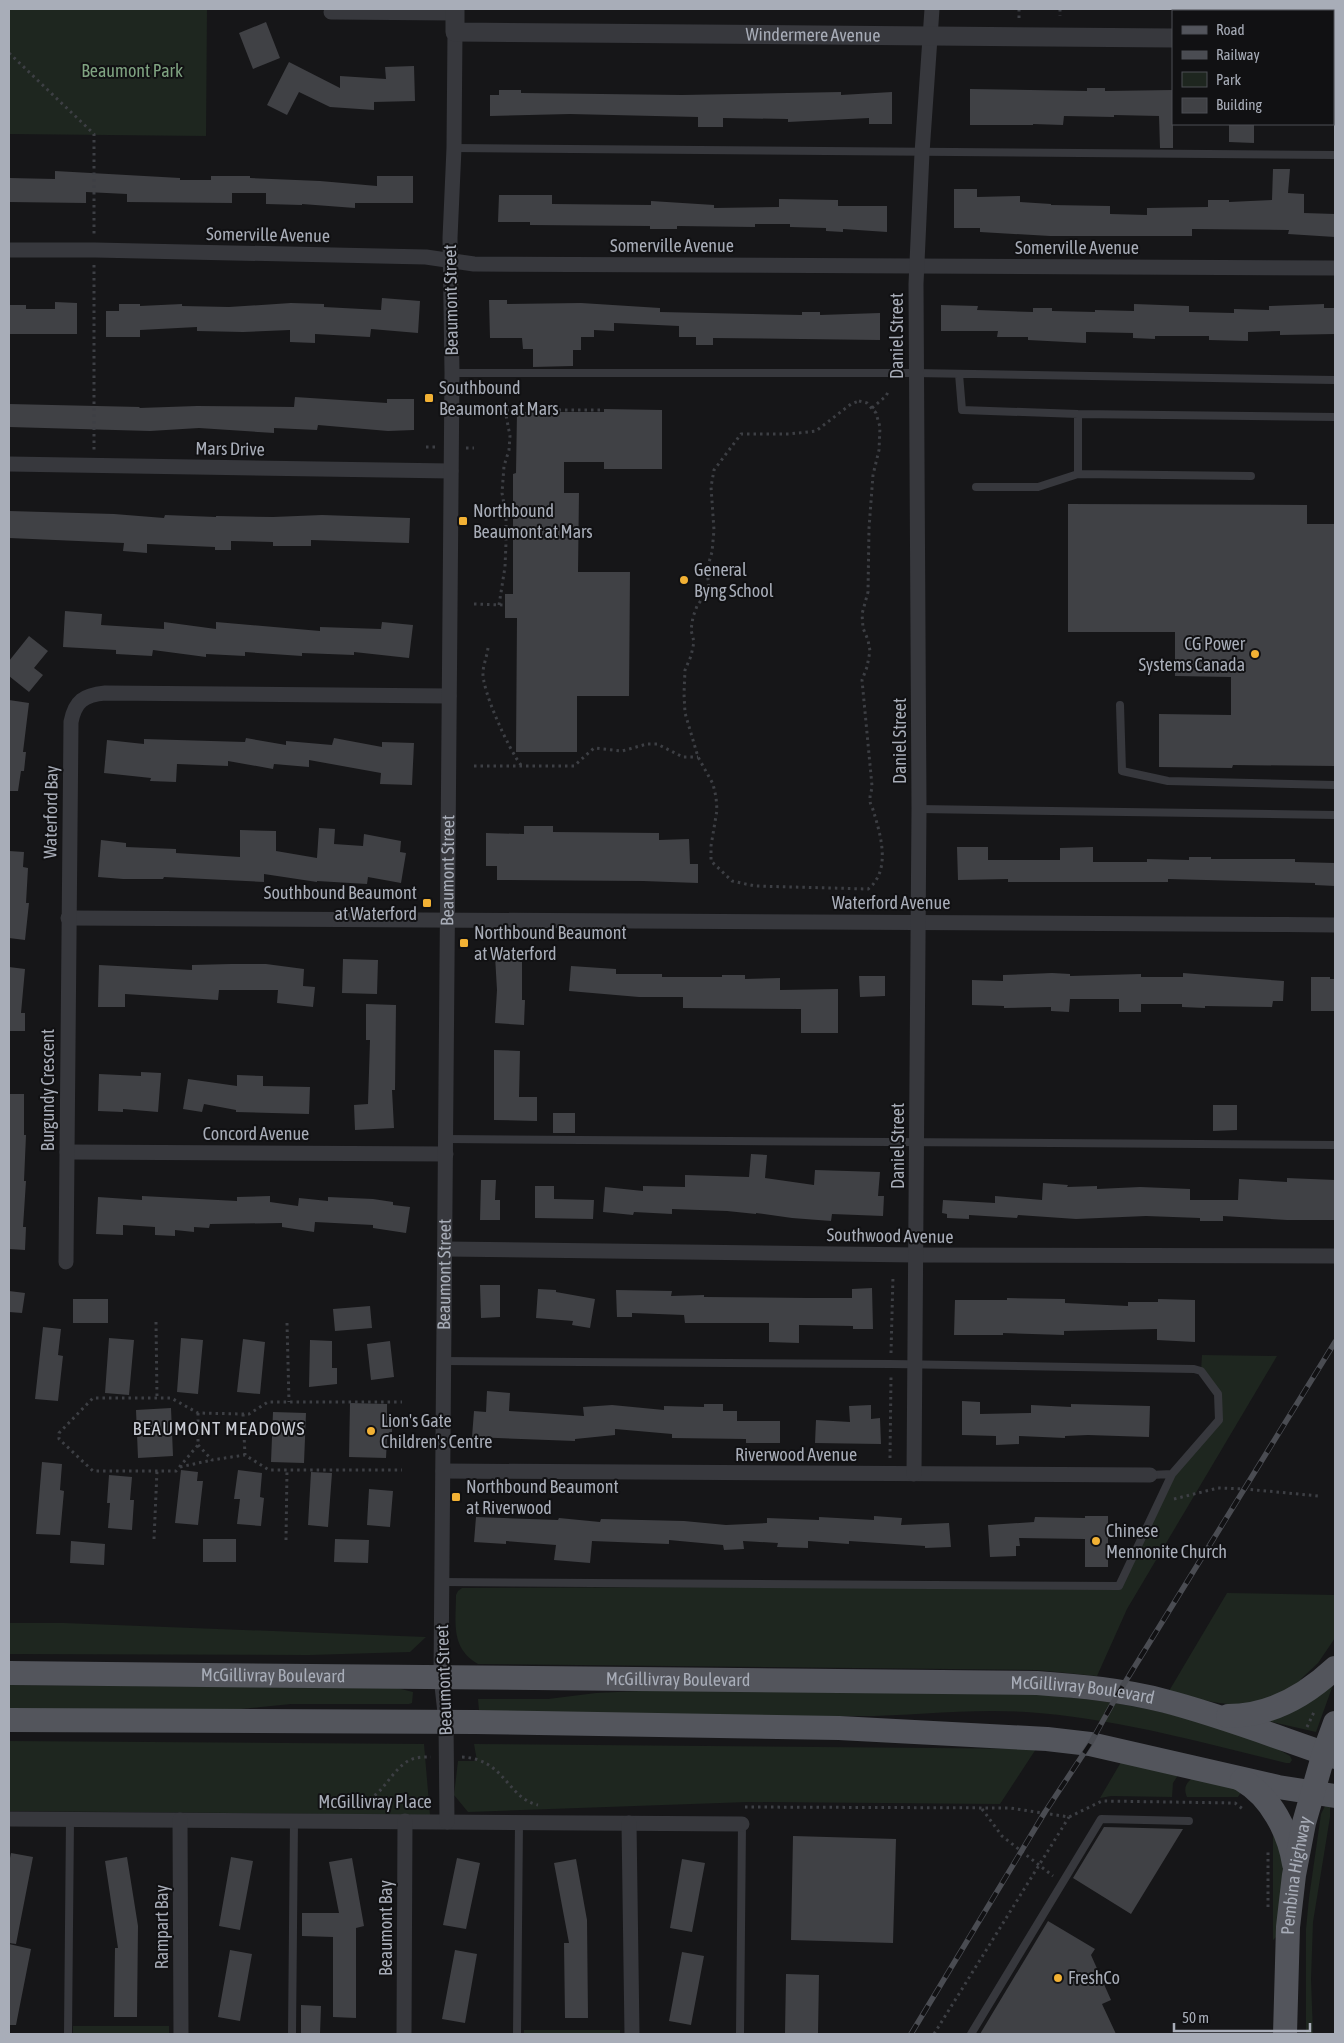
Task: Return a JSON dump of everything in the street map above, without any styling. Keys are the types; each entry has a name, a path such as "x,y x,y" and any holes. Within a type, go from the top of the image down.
{"main road":[{"path":"1217,1716 1242,1715 1282,1705 1302,1694 1335,1668"},
{"name":"McGillivray Boulevard","path":"9,1673 1037,1683 1086,1686 1164,1701 1217,1716 1330,1755"},
{"path":"9,1720 446,1722 848,1728 1047,1739 1090,1744 1236,1777 1335,1796"},
{"name":"Pembina Highway","path":"1285,2034 1288,1927 1294,1875 1312,1792 1330,1755 1335,1723"},
{"path":"1236,1777 1262,1795 1277,1816 1293,1857 1294,1875"}],"street":[{"name":"Daniel Street","path":"914,1474 919,810 917,267 922,153 932,9"},
{"path":"331,12 455,18"},
{"name":"Windermere Avenue","path":"455,18 929,37 1172,38"},
{"name":"Beaumont Street","path":"446,1822 446,1722 441,1677 452,373 450,260 454,148 455,18"},
{"name":"Somerville Avenue","path":"9,250 426,257 474,264 1335,268"},
{"name":"Mars Drive","path":"9,464 451,471"},
{"name":"Waterford Bay","path":"68,918 71,722 73,712 80,701 92,694 449,696"},
{"path":"68,918 447,922"},
{"name":"Burgundy Crescent","path":"66,1262 68,918"},
{"name":"Waterford Avenue","path":"447,922 917,921 1335,925"},
{"name":"Concord Avenue","path":"67,1152 446,1147"},
{"name":"Southwood Avenue","path":"445,1249 916,1255 1335,1256"},
{"name":"Riverwood Avenue","path":"443,1471 1150,1475"},
{"name":"McGillivray Place","path":"9,1819 742,1824"},
{"name":"Rampart Bay","path":"180,1820 181,2034"},
{"name":"Beaumont Bay","path":"404,2034 405,1821"},
{"path":"629,1823 632,2034"}],"lane":[{"path":"454,148 1335,155"},
{"path":"452,373 916,373 1335,380"},
{"path":"960,374 962,410 1078,414 1335,416"},
{"path":"1078,414 1078,474"},
{"path":"976,487 1038,487 1078,474 1251,476"},
{"path":"1120,705 1122,771 1168,780 1335,785"},
{"path":"919,810 1335,815"},
{"path":"446,1147 917,1141 1335,1145"},
{"path":"442,1582 1119,1586 1172,1474 1219,1420 1218,1394 1201,1371 1194,1369 915,1364 444,1360"},
{"path":"1150,1475 1172,1474"},
{"path":"68,2034 70,1819"},
{"path":"971,2034 1101,1819 1188,1821"},
{"path":"292,2034 294,1821"},
{"path":"517,2034 519,1822"},
{"path":"740,2034 742,1824"}],"path":[{"path":"1060,9 1060,16"},
{"path":"872,408 888,392"},
{"path":"859,401 867,403 876,413 880,427 879,450 873,475 869,528 868,592 862,614 863,628 870,651 862,680 872,786 869,800 882,842 882,860 876,883 868,889 853,889 755,886 732,881 711,861 711,846 717,810 716,797 713,784 698,757 685,713 684,670 691,656 694,642 691,630 693,618 697,606 709,590 707,569 712,552 714,530 711,487 714,470 741,434 789,434 816,430 852,404 859,401"},
{"path":"474,410 600,410"},
{"path":"500,605 506,543 506,515 502,493 504,466 509,450 510,436 505,410"},
{"path":"426,447 435,447"},
{"path":"474,604 505,605"},
{"path":"488,648 483,671 485,689 505,740 521,766"},
{"path":"474,766 574,766 594,748 622,751 647,744 657,744 684,756 698,757"},
{"path":"156,1322 157,1398"},
{"path":"287,1323 289,1402"},
{"path":"198,1413 198,1445 176,1471 93,1471 59,1439 59,1432 93,1398 171,1398 198,1413 243,1414 249,1414 268,1402 402,1402"},
{"path":"243,1414 245,1455"},
{"path":"198,1445 212,1460"},
{"path":"179,1467 245,1455 269,1470 402,1470"},
{"path":"286,1540 287,1470"},
{"path":"154,1539 156,1471"},
{"path":"1159,1502 1218,1488 1245,1488 1320,1496"},
{"path":"350,1803 360,1803 373,1797 407,1762 420,1757"},
{"path":"476,1758 500,1772 523,1799 536,1805 546,1805"},
{"path":"934,2034 1069,1817 1102,1801 1235,1803 1248,1814"},
{"path":"744,1806 1019,1809 1069,1817"},
{"path":"981,1808 1002,1836 1063,1884"}],"green space":[{"name":"Beaumont Park","path":"9,9 207,9 206,136 9,134"},
{"path":"1202,1355 1277,1356 1127,1609 1097,1676 1036,1670 478,1664 469,1658 459,1642 456,1624 456,1595 462,1588 1119,1586 1172,1474 1219,1420 1218,1394 1201,1371"},
{"path":"1227,1593 1335,1595 1335,1638 1318,1663 1301,1679 1302,1685 1274,1697 1243,1704 1215,1702 1169,1691"},
{"path":"9,1623 64,1623 426,1637 410,1652 309,1655 9,1654"},
{"path":"9,1685 397,1688 413,1692 412,1703 409,1704 291,1704 212,1712 9,1711"},
{"path":"1333,1685 1316,1732 1268,1721"},
{"path":"659,1690 1036,1694 1072,1697 1125,1705 1190,1719 1276,1748 1290,1756 1292,1760 1290,1763 1286,1763 1125,1725 1026,1712 984,1711 879,1716 813,1716 494,1712 479,1710 478,1699 548,1699 596,1693"},
{"path":"9,1741 424,1744 430,1815 9,1811"},
{"path":"474,1744 1036,1749 1000,1804 748,1802 468,1812 454,1795 458,1761 477,1761"},
{"path":"1124,1757 1180,1772 1173,1783 1172,1797 1111,1796 1100,1798"},
{"path":"1204,1774 1241,1792 1238,1797 1187,1797 1185,1788 1189,1781"},
{"path":"1326,1804 1330,1806 1330,1817 1313,1922 1311,1979 1313,2034 1306,2034 1306,1929 1321,1814"},
{"path":"1273,1831 1285,1847 1277,1936 1273,1940"},
{"path":"73,2026 169,2026 169,2034 73,2034"},
{"path":"524,2030 620,2030 620,2034 524,2034"}],"building":[{"path":"266,22 280,58 253,69 239,33"},
{"path":"289,62 340,88 340,76 386,79 385,67 414,66 415,101 374,102 374,110 330,107 299,92 287,115 267,105"},
{"path":"1087,88 1105,88 1105,91 1172,90 1173,148 1160,148 1159,116 1064,116 1063,125 970,125 970,89 1087,91"},
{"path":"499,90 521,90 521,93 682,95 841,92 841,95 892,92 892,124 869,124 869,118 788,122 788,119 723,118 723,127 698,127 698,117 570,114 490,116 490,95 499,95"},
{"path":"1229,125 1254,125 1254,143 1229,142"},
{"path":"1273,169 1290,169 1288,193 1304,194 1304,213 1335,214 1335,237 1288,234 1289,230 1192,229 1192,236 1050,236 980,232 980,228 954,228 954,189 977,189 977,197 1020,196 1020,202 1051,205 1110,206 1110,214 1147,215 1147,208 1208,207 1208,200 1229,200 1229,202 1272,200"},
{"path":"55,171 180,178 180,180 211,180 211,176 250,176 250,178 377,186 377,176 413,176 413,203 355,203 355,208 302,204 266,204 266,193 232,193 232,203 127,202 127,194 86,192 86,203 9,202 9,178 55,179"},
{"path":"499,195 552,195 552,204 651,205 651,201 714,205 714,208 779,207 779,199 838,200 838,206 887,206 887,232 843,229 843,232 826,231 826,228 790,227 790,224 755,224 755,227 677,226 677,229 650,229 650,226 530,225 530,222 498,222"},
{"path":"382,298 420,301 418,333 371,329 370,337 315,334 315,343 290,342 290,330 197,331 197,327 140,330 140,337 106,337 106,311 119,311 119,304 140,304 140,306 182,304 182,306 229,307 291,303 324,304 324,307 381,310"},
{"path":"489,300 507,300 507,304 581,303 660,308 660,312 802,315 802,312 820,312 820,315 880,313 880,340 713,338 713,345 696,345 696,337 679,337 679,326 614,323 614,331 594,330 594,337 581,337 581,350 573,350 573,366 533,367 533,349 523,349 522,338 490,338"},
{"path":"55,302 77,303 77,334 9,334 9,305 26,305 26,309 55,309"},
{"path":"1134,304 1189,306 1189,312 1234,313 1234,309 1269,310 1269,306 1324,304 1324,308 1335,308 1335,334 1280,335 1280,331 1248,332 1248,341 1209,340 1209,336 1155,336 1155,339 1133,338 1133,333 1086,332 1086,343 1028,340 1028,337 997,337 998,331 941,331 941,305 978,306 977,310 1033,312 1033,308 1052,308 1052,311 1095,312 1095,310 1134,311"},
{"path":"295,397 387,403 387,399 414,399 414,430 388,431 318,425 317,430 274,428 274,433 199,428 150,431 9,427 9,404 139,408 197,406 294,407"},
{"path":"604,409 662,410 662,469 604,469 604,462 564,462 564,493 579,493 578,572 630,572 629,696 577,696 577,752 516,752 517,618 505,618 505,594 513,594 513,474 516,473 517,412 604,412"},
{"name":"CG Power Systems Canada","path":"1068,504 1307,505 1307,524 1335,524 1335,766 1233,765 1232,768 1159,767 1159,714 1231,715 1231,677 1175,676 1175,632 1068,632"},
{"path":"9,511 114,514 164,518 165,515 273,517 322,515 410,518 409,543 311,540 311,546 273,546 273,542 231,541 231,550 215,550 215,547 147,544 147,553 123,551 124,543 9,538"},
{"path":"65,611 102,614 101,625 164,629 164,622 216,629 216,622 320,631 320,627 381,629 382,622 413,625 409,658 354,652 354,655 302,653 302,656 245,652 245,656 206,654 206,657 153,650 152,656 116,654 116,650 63,647"},
{"path":"29,636 48,651 34,668 43,675 29,692 9,676 9,661"},
{"path":"9,700 29,703 23,752 26,752 24,771 21,771 18,791 9,791"},
{"path":"246,738 286,745 286,741 332,745 334,738 382,747 382,742 414,743 412,785 380,784 381,773 309,760 309,767 274,764 273,769 228,761 228,766 177,764 176,782 150,781 151,778 104,773 107,740 144,744 144,739 245,742"},
{"path":"524,826 553,826 553,832 659,833 659,840 689,839 690,864 698,864 698,883 497,880 497,866 486,866 486,833 524,834"},
{"path":"319,828 335,829 334,844 363,846 364,834 401,841 400,852 406,853 401,883 368,877 367,884 317,882 264,874 264,882 164,877 163,879 123,879 98,877 101,840 126,843 126,847 176,849 176,853 240,857 240,830 276,831 276,851 317,858"},
{"path":"957,847 988,847 988,860 1060,860 1060,848 1093,847 1093,862 1147,862 1147,859 1189,860 1189,857 1211,857 1211,859 1295,859 1295,862 1335,863 1335,886 1315,885 1315,883 1168,879 1168,882 1008,882 1008,879 958,880"},
{"path":"9,851 24,852 23,867 28,868 26,903 29,903 25,940 9,938"},
{"path":"495,956 522,956 522,1000 525,1000 524,1025 495,1023 497,990"},
{"path":"343,959 378,960 377,994 342,993"},
{"path":"266,964 304,969 303,986 315,987 313,1007 277,1003 278,990 219,990 218,1000 125,994 125,1007 98,1007 99,965 192,970 192,965"},
{"path":"571,966 616,969 616,974 662,974 662,977 745,975 745,979 780,978 780,990 838,989 838,1033 801,1033 801,1009 683,1008 683,997 639,997 569,991"},
{"path":"9,967 25,969 21,1013 25,1013 25,1031 9,1031"},
{"path":"1183,973 1284,981 1283,1001 1273,1001 1272,1007 1205,1006 1205,1008 1182,1007 1182,1004 1141,1004 1141,1012 1119,1012 1119,999 1070,999 1069,1012 1051,1011 1051,1007 1004,1008 1004,1006 972,1005 972,980 1003,981 1003,975 1070,974 1070,976 1141,974 1141,977 1183,977"},
{"path":"859,976 885,976 885,996 860,997"},
{"path":"1311,977 1330,977 1330,979 1335,979 1335,1011 1311,1011"},
{"path":"366,1004 396,1005 395,1090 392,1090 394,1128 355,1130 354,1105 368,1104 370,1040 366,1040"},
{"path":"494,1050 520,1051 519,1097 537,1097 537,1121 494,1120"},
{"path":"141,1072 161,1073 158,1112 123,1109 123,1112 98,1111 99,1074 141,1076"},
{"path":"237,1075 263,1076 263,1086 310,1087 309,1114 236,1112 236,1110 204,1104 202,1112 183,1109 188,1079 237,1086"},
{"path":"9,1094 24,1094 24,1135 26,1135 24,1181 26,1181 23,1227 26,1227 25,1250 9,1249"},
{"path":"1213,1105 1237,1105 1237,1130 1213,1131"},
{"path":"553,1113 575,1113 575,1133 553,1133"},
{"path":"751,1154 767,1155 765,1178 814,1185 815,1170 880,1172 878,1196 884,1196 883,1216 832,1214 831,1221 727,1211 672,1209 672,1214 634,1212 633,1215 603,1212 605,1187 643,1191 643,1186 685,1187 685,1175 749,1177"},
{"path":"1287,1178 1335,1180 1335,1220 1287,1220 1223,1216 1223,1221 1200,1221 1200,1218 1146,1216 1076,1219 1018,1215 1017,1218 969,1215 969,1219 947,1218 947,1214 942,1213 943,1200 995,1203 995,1196 1042,1200 1043,1183 1068,1185 1067,1187 1097,1186 1097,1189 1140,1187 1190,1189 1190,1200 1238,1200 1239,1179 1287,1182"},
{"path":"481,1180 496,1180 495,1200 500,1200 500,1220 480,1220"},
{"path":"535,1186 554,1186 554,1199 594,1200 593,1219 535,1218"},
{"path":"142,1196 237,1201 237,1197 270,1196 270,1202 298,1206 299,1198 328,1201 328,1197 373,1199 393,1202 393,1205 410,1207 406,1233 373,1228 373,1225 315,1222 314,1232 282,1227 282,1223 210,1224 209,1228 194,1227 194,1232 175,1230 175,1236 155,1235 155,1227 123,1225 123,1235 96,1234 98,1197 142,1200"},
{"path":"480,1285 500,1285 500,1317 481,1318"},
{"path":"872,1288 873,1329 853,1329 853,1326 799,1325 799,1343 769,1342 769,1323 685,1323 684,1315 632,1313 632,1317 617,1317 616,1290 672,1291 671,1296 852,1298 852,1289"},
{"path":"538,1289 556,1290 556,1292 595,1299 590,1328 572,1325 573,1321 536,1318"},
{"path":"9,1291 25,1293 22,1313 9,1312"},
{"path":"1007,1298 1065,1299 1065,1303 1128,1306 1128,1302 1158,1302 1158,1299 1195,1300 1195,1342 1157,1340 1157,1329 1064,1331 1064,1335 1003,1333 1003,1335 954,1335 955,1300 1007,1300"},
{"path":"73,1299 108,1299 108,1323 73,1323"},
{"path":"370,1306 372,1328 335,1331 333,1309"},
{"path":"43,1327 61,1329 58,1355 63,1356 58,1401 35,1399"},
{"path":"109,1338 134,1340 129,1395 105,1393"},
{"path":"181,1338 203,1340 198,1394 177,1392"},
{"path":"243,1339 265,1342 260,1394 237,1392"},
{"path":"310,1340 332,1341 332,1368 337,1368 337,1384 309,1387"},
{"path":"390,1341 394,1377 371,1380 367,1344"},
{"path":"487,1391 510,1393 509,1411 584,1416 583,1407 612,1405 664,1410 664,1406 704,1407 704,1404 723,1404 723,1411 737,1411 737,1421 780,1421 780,1443 746,1443 746,1439 672,1438 672,1434 615,1429 615,1435 575,1439 575,1441 472,1437 474,1411 486,1412"},
{"path":"962,1401 980,1402 980,1414 1031,1413 1031,1405 1071,1407 1071,1404 1150,1406 1149,1437 1088,1435 1065,1436 1065,1438 1019,1436 1019,1444 996,1445 996,1436 962,1435"},
{"name":"Lion's Gate Children's Centre","path":"350,1403 387,1404 387,1424 392,1424 392,1438 387,1438 386,1458 349,1457"},
{"path":"871,1405 871,1419 880,1418 881,1444 815,1443 816,1420 850,1422 849,1406"},
{"path":"171,1408 173,1456 138,1458 136,1410"},
{"path":"273,1412 306,1413 304,1463 271,1462"},
{"path":"42,1462 62,1464 60,1490 64,1491 60,1535 36,1534"},
{"path":"181,1470 198,1472 197,1481 203,1481 198,1525 175,1523"},
{"path":"238,1470 262,1473 260,1497 264,1498 261,1526 237,1524 240,1499 234,1499"},
{"path":"311,1472 332,1473 328,1527 308,1525"},
{"path":"109,1475 132,1477 130,1500 134,1500 132,1530 108,1528 110,1503 107,1503"},
{"path":"369,1489 393,1491 390,1527 367,1525"},
{"path":"874,1516 902,1518 901,1525 949,1523 951,1547 925,1548 925,1546 849,1541 849,1544 808,1541 808,1548 777,1547 778,1543 743,1541 744,1549 724,1550 723,1545 669,1540 669,1544 592,1541 590,1563 554,1560 556,1545 506,1541 506,1544 474,1542 476,1517 558,1520 559,1518 600,1522 601,1519 684,1521 726,1525 767,1523 767,1518 819,1520 819,1517 874,1520"},
{"path":"1085,1516 1108,1516 1108,1567 1085,1567 1085,1539 1019,1538 1020,1546 1016,1546 1016,1556 990,1557 988,1525 1034,1522 1035,1517 1085,1518"},
{"path":"203,1539 236,1539 236,1562 203,1562"},
{"path":"335,1539 369,1540 368,1563 334,1562"},
{"path":"71,1541 105,1544 104,1565 70,1563"},
{"path":"1104,1827 1183,1829 1131,1914 1073,1878"},
{"path":"793,1836 896,1839 893,1943 791,1940"},
{"path":"11,1853 33,1857 16,1944 9,1943 9,1863"},
{"path":"127,1857 138,1926 137,2017 114,2017 115,1948 118,1948 105,1861"},
{"path":"231,1857 253,1861 240,1930 219,1926"},
{"path":"352,1858 364,1926 356,1928 356,2018 333,2017 333,1937 302,1936 302,1913 339,1913 329,1862"},
{"path":"457,1858 480,1863 466,1929 443,1925"},
{"path":"576,1859 587,1920 588,2018 565,2018 564,1943 569,1943 554,1863"},
{"path":"682,1859 705,1863 692,1932 670,1928"},
{"name":"FreshCo","path":"1048,1921 1095,1949 1091,1955 1111,2000 1102,2004 1116,2034 980,2034"},
{"path":"9,1944 31,1949 16,2025 9,2025"},
{"path":"230,1950 252,1954 240,2021 218,2017"},
{"path":"455,1950 477,1954 465,2023 442,2019"},
{"path":"682,1952 704,1956 691,2025 669,2021"},
{"path":"786,1974 819,1975 818,2034 785,2034"},
{"path":"301,2005 321,2006 320,2034 301,2034"}],"railway":[{"path":"911,2034 1045,1812 1090,1744 1119,1692 1335,1342"}],"place":[{"name":"Southbound Beaumont at Mars","path":"429,398"},
{"name":"Northbound Beaumont at Mars","path":"463,521"},
{"name":"General Byng School","path":"684,580"},
{"name":"CG Power Systems Canada","path":"1255,654"},
{"name":"Southbound Beaumont at Waterford","path":"427,903"},
{"name":"Northbound Beaumont at Waterford","path":"464,943"},
{"name":"Lion's Gate Children's Centre","path":"371,1431"},
{"name":"Northbound Beaumont at Riverwood","path":"456,1497"},
{"name":"Chinese Mennonite Church","path":"1096,1541"},
{"name":"FreshCo","path":"1058,1978"}],"district":[{"name":"BEAUMONT MEADOWS","path":"219,1428"}]}
